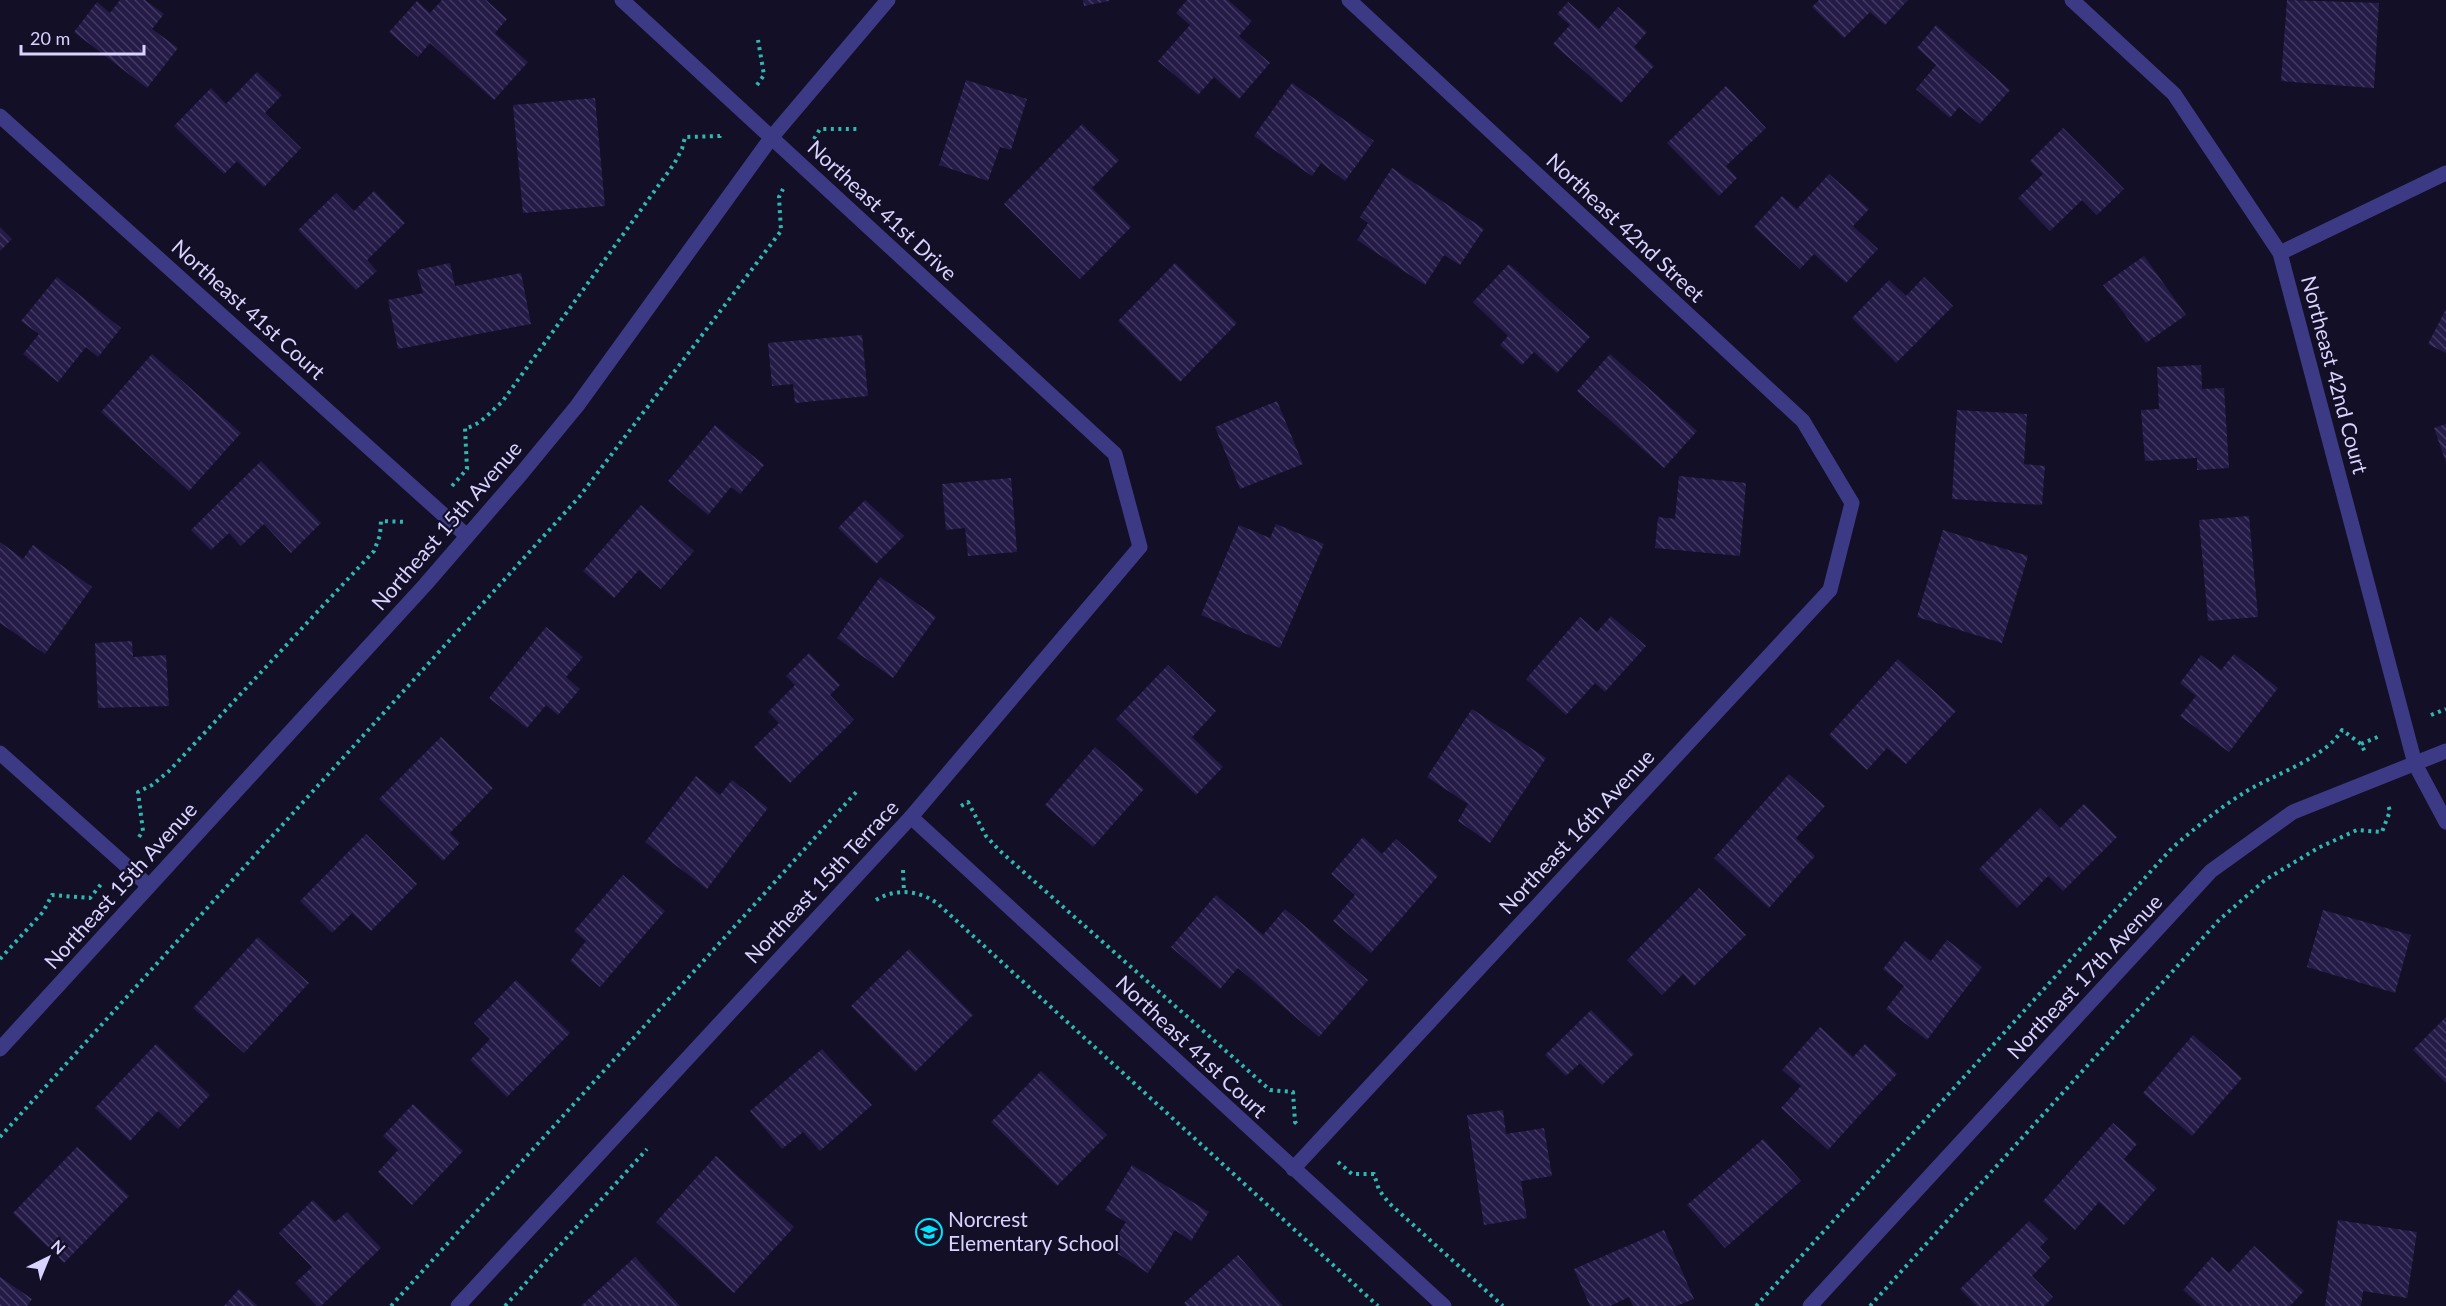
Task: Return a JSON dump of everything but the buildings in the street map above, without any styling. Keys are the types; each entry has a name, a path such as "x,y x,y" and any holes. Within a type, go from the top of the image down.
{"street":[{"name":"Northeast 41st Drive","path":"622,0 1115,454"},
{"name":"Northeast 15th Avenue","path":"0,1049 467,536 577,406 771,138 888,0"},
{"name":"Northeast 42nd Street","path":"1349,0 1803,421 1852,503"},
{"name":"Northeast 42nd Court","path":"2072,0 2175,94 2280,253 2415,764 2446,822"},
{"name":"Northeast 41st Court","path":"0,116 467,536"},
{"path":"2280,253 2446,173"},
{"name":"Northeast 15th Terrace","path":"458,1306 911,817 1140,547 1115,454"},
{"name":"Northeast 16th Avenue","path":"1293,1169 1830,590 1852,503"},
{"name":"Northeast 17th Avenue","path":"1810,1306 2211,871 2293,812 2446,751"},
{"path":"0,753 149,886"},
{"name":"Northeast 41st Court","path":"911,817 1444,1306"}],"path":[{"path":"0,1137 580,496 781,231 779,196 820,129 860,129"},
{"path":"391,1306 859,789"},
{"path":"904,892 903,864 952,811 968,802 986,836 1000,851 1270,1089 1293,1092 1295,1122 1352,1173 1374,1174 1379,1190 1389,1203 1503,1306"},
{"path":"873,902 894,893 904,892 926,895 938,903 1378,1306"},
{"path":"505,1306 650,1146"}],"place":[{"name":"Norcrest Elementary School","path":"929,1232"}]}
